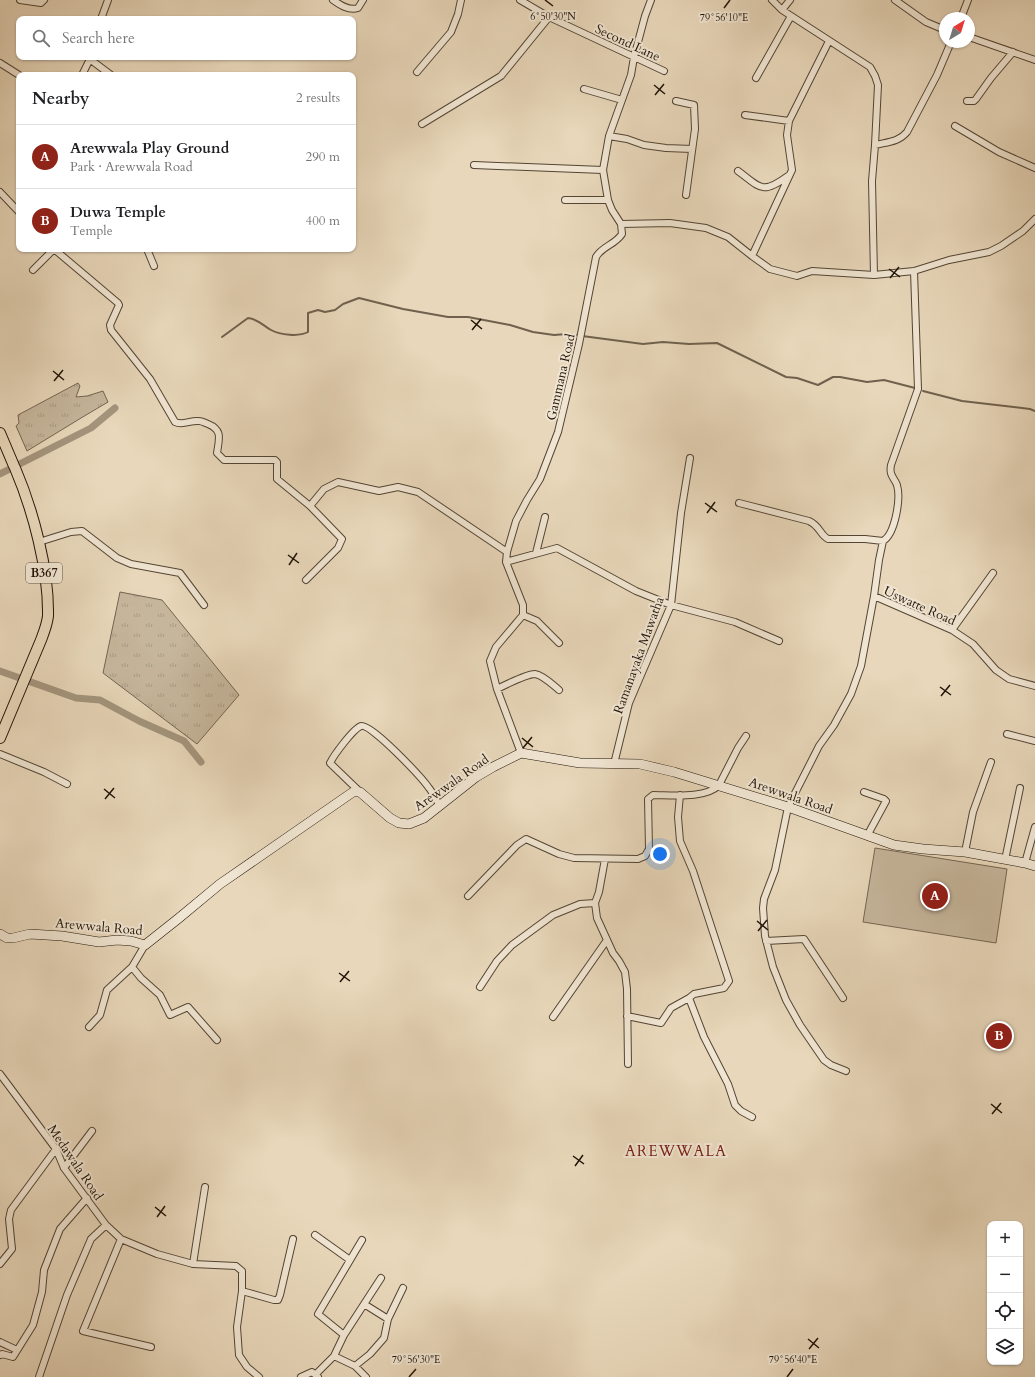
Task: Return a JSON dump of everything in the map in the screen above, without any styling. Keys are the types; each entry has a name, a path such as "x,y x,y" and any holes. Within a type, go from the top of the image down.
{"main road":[{"name":"B367","path":"0,433 15,467 40,542 48,617 46,627 25,680 0,738"}],"street":[{"path":"20,0 41,3 44,0"},
{"path":"102,16 108,0"},
{"path":"333,0 340,5 353,10 358,8 363,0"},
{"path":"417,72 451,32 458,14 461,0"},
{"name":"Second Lane","path":"520,0 548,18 664,71"},
{"path":"651,0 634,57 631,75 609,136 603,170 608,200 612,210 621,224 670,223 706,228 728,237 770,269 797,276 812,271 874,274 914,271 949,260 988,252 1002,246 1023,231 1035,219"},
{"path":"772,0 782,10 829,42 870,67 876,76 878,85 872,181 874,274"},
{"path":"782,10 790,0"},
{"path":"895,0 926,22 939,27"},
{"path":"963,12 968,0"},
{"path":"756,78 791,16"},
{"path":"422,124 501,76 548,18"},
{"path":"975,38 1035,60"},
{"path":"752,256 792,170 787,135 790,121 829,42"},
{"path":"875,145 897,140 903,137 907,132 937,75 948,48"},
{"path":"967,101 974,101 976,99 991,78 1013,52"},
{"path":"84,72 90,60"},
{"path":"93,60 107,72"},
{"path":"0,63 16,73"},
{"path":"584,88 622,100"},
{"path":"676,101 694,105 695,128 686,195"},
{"path":"745,115 790,121"},
{"path":"955,126 998,152 1035,168"},
{"path":"609,136 627,139 644,146 692,148"},
{"path":"474,165 603,170"},
{"path":"738,171 759,187 764,188 777,184 789,175"},
{"path":"0,192 16,209"},
{"path":"565,200 608,200"},
{"name":"Gammana Road","path":"523,615 523,605 506,562 507,552 516,521 540,479 558,432 581,335 596,257 599,251 619,239 622,234 621,224"},
{"path":"33,270 51,252"},
{"path":"58,252 118,302 119,305 110,325 111,330 150,379 175,422 180,424 200,421 213,427 220,438 218,453 224,460 275,460 277,462 277,479 310,506 342,539 338,548 306,580"},
{"path":"148,252 154,266"},
{"name":"Uswatte Road","path":"914,271 918,389 891,465 890,472 897,486 898,499 893,530 888,539 883,541 874,596 952,630 973,644 996,670 1009,679 1035,686"},
{"name":"Ramanayaka Mawatha","path":"614,764 629,703 671,605 681,513 690,458"},
{"path":"310,506 324,489 338,482 379,491 398,487 418,492 507,552"},
{"path":"739,503 809,521 818,527 825,537 828,538 883,541"},
{"path":"536,553 545,517"},
{"path":"40,542 71,532 82,531 117,558 131,564 180,572 204,605"},
{"path":"506,562 557,548 636,591 671,605 735,622 779,641"},
{"path":"952,630 993,573"},
{"path":"846,1071 831,1065 824,1060 800,1025 786,1000 773,966 766,940 763,908 764,899 775,870 788,807 819,746 834,725 851,694 861,666 874,596"},
{"path":"522,753 497,689 490,662 496,647 523,615 531,617 537,621 559,643"},
{"path":"497,689 536,674 559,690"},
{"path":"360,792 330,764 349,737 360,726 364,726 370,729 399,754 429,787 440,806"},
{"path":"1007,734 1035,741"},
{"path":"468,896 517,845 526,839 558,854 574,858 638,859 645,856 649,849 648,799 653,795 706,793 715,789 719,785 738,748 746,736"},
{"name":"Arewwala Road","path":"0,934 7,938 30,934 62,936 99,942 117,940 131,941 145,945 220,884 353,792 360,792 390,818 400,823 409,824 424,818 476,777 522,753 580,763 632,763 648,765 719,785 788,807 894,845 965,852 1035,866"},
{"path":"0,754 44,772 67,784"},
{"path":"965,852 973,812 992,762"},
{"path":"1005,860 1020,788"},
{"path":"864,792 886,801 867,836"},
{"path":"627,1016 661,1023 671,1008 694,994 724,988 729,981 693,872 680,841 678,817 680,795"},
{"path":"1025,863 1035,827"},
{"path":"605,859 599,892 595,904 596,918 613,953 620,961 625,972 628,1064"},
{"path":"480,987 497,961 512,945 553,915 580,904 595,904"},
{"path":"766,940 804,939 843,998"},
{"path":"553,1017 607,940"},
{"path":"89,1027 100,1015 107,990 132,967 145,945"},
{"path":"132,967 141,978 160,995 170,1015 188,1007 217,1040"},
{"path":"689,998 704,1037 728,1084 735,1105 741,1111 752,1117"},
{"name":"Medawala Road","path":"0,1074 56,1149 64,1168 106,1225 121,1239 157,1254 193,1264 236,1266 242,1271 242,1290 237,1327 239,1355 247,1367 259,1377"},
{"path":"64,1168 92,1131"},
{"path":"0,1264 12,1249 9,1219 11,1210 56,1149"},
{"path":"193,1264 205,1187"},
{"path":"0,1355 2,1354 13,1357 33,1325 42,1292 44,1270 60,1229 87,1198"},
{"path":"39,1377 66,1295 91,1239 106,1225"},
{"path":"315,1235 350,1260"},
{"path":"121,1239 83,1331 151,1347"},
{"path":"242,1290 278,1300 293,1239"},
{"path":"344,1335 318,1314 362,1240"},
{"path":"301,1377 312,1372 317,1376 334,1356 344,1335 381,1278"},
{"path":"355,1366 370,1354 384,1338 388,1319 403,1288"},
{"path":"364,1304 388,1319"},
{"path":"0,1342 17,1350"},
{"path":"334,1356 355,1366 366,1377"}],"green space":[{"path":"78,383 80,386 76,397 87,396 103,391 108,402 27,451 16,426 19,423 18,415"},
{"path":"120,592 162,600 239,695 197,744 103,673"},
{"path":"875,848 1007,869 996,943 863,922"}],"waterway":[{"path":"222,337 248,318 257,321 279,333 290,335 304,334 308,332 308,313 318,310 325,312 335,310 343,304 359,298 403,309 448,317 468,317 510,325 533,332 554,335 567,334 643,344 663,342 689,344 717,343 786,377 797,378 818,385 833,377 840,377 867,382 884,380 915,388"},
{"path":"923,391 962,401 1030,409 1035,411"},
{"path":"0,474 91,428 115,408"},
{"path":"0,671 76,698 100,700 139,721 184,741 201,762"}],"place":[{"name":"Arewwala Play Ground","path":"935,896"},
{"name":"Duwa Temple","path":"999,1036"}],"district":[{"name":"AREWWALA","path":"676,1151"}]}
